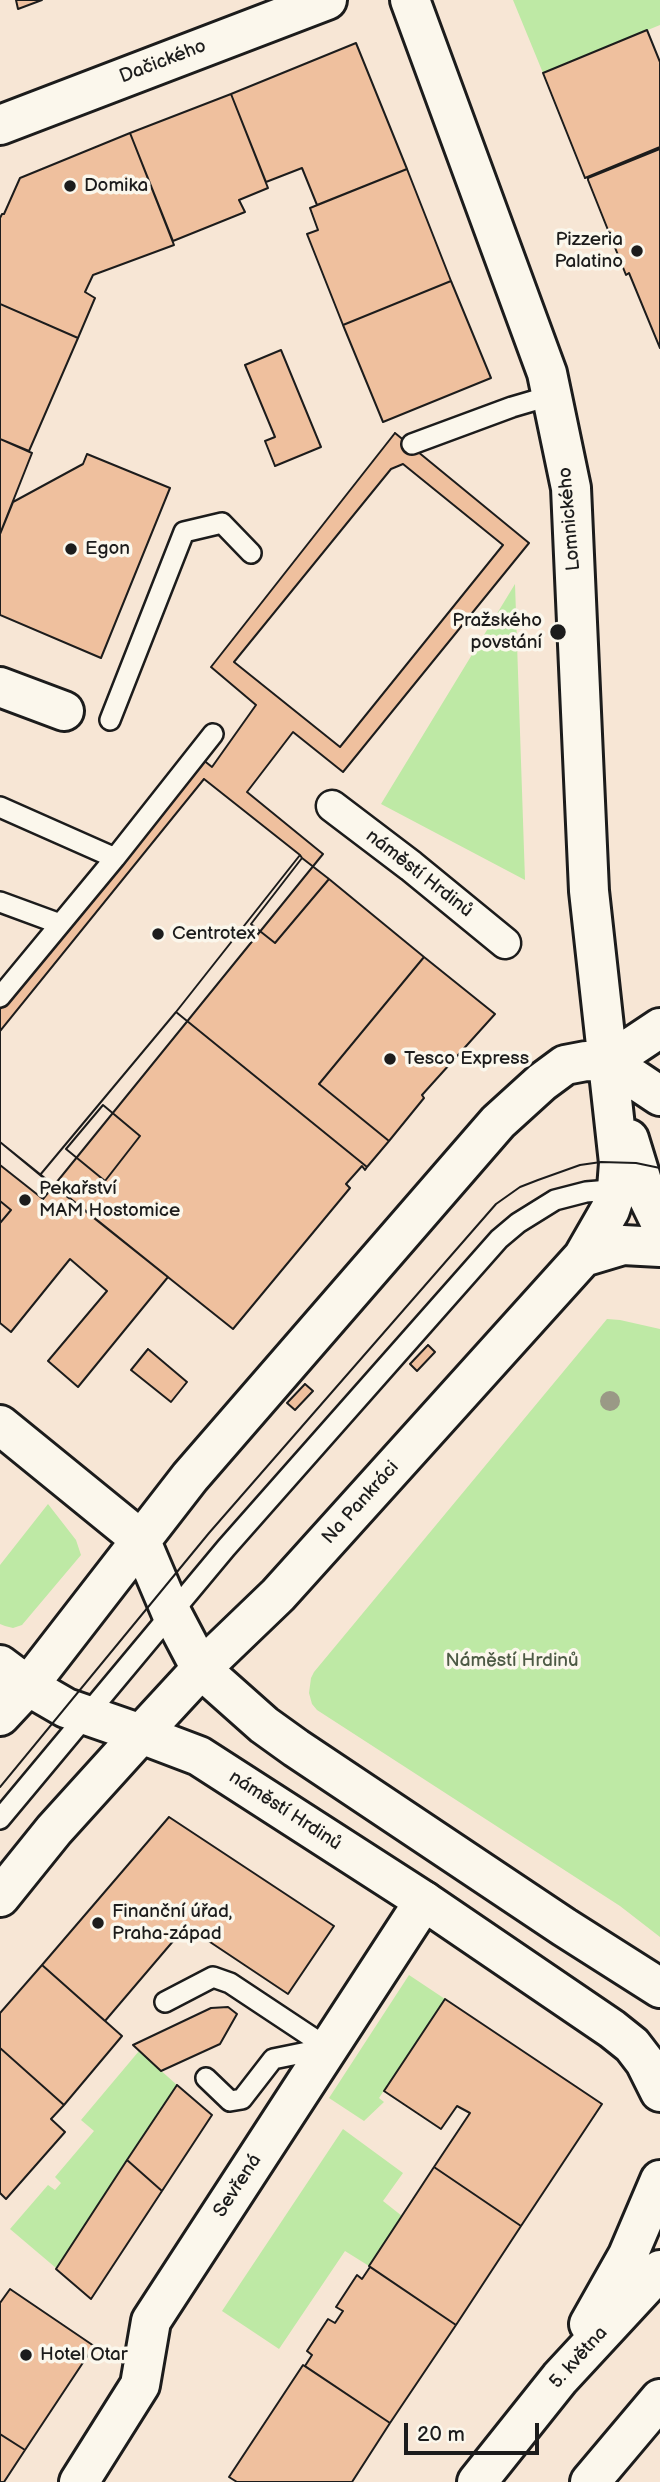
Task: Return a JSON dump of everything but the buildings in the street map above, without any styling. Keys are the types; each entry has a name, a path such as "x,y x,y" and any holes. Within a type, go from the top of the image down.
{"street":[{"name":"Dačického","path":"0,125 327,0"},
{"name":"Lomnického","path":"410,0 553,395 571,488 589,891 609,1062 645,1199"},
{"path":"0,687 64,711"},
{"name":"náměstí Hrdinů","path":"332,806 505,943"},
{"path":"609,1062 660,1028"},
{"path":"0,1716 14,1676 140,1539 190,1477 498,1122 565,1065 586,1061 609,1062 660,1096"},
{"name":"Na Pankráci","path":"0,1896 54,1830 141,1734 201,1669 278,1595 583,1258 610,1209 645,1199"},
{"path":"583,1258 623,1245 660,1248"},
{"path":"1,1430 140,1539 171,1612 201,1669 264,1725 553,1920 660,1988"},
{"name":"náměstí Hrdinů","path":"14,1676 66,1708 199,1756 424,1901 612,2029 632,2045 645,2062 660,2092"},
{"name":"Sevřená","path":"79,2482 140,2385 151,2321 424,1901"},
{"path":"560,2378 628,2255 660,2180"},
{"name":"5. května","path":"477,2482 560,2378 660,2270"},
{"path":"590,2482 660,2399"}],"lane":[{"path":"412,444 512,407 553,395"},
{"path":"110,720 184,532 222,523 251,553"},
{"path":"0,997 213,734"},
{"path":"0,807 115,858"},
{"path":"0,902 60,924"},
{"path":"0,1819 171,1612 499,1239 518,1223 555,1200 586,1192 645,1199"},
{"path":"165,2002 213,1977 230,1983 328,2048"},
{"path":"206,2078 230,2101 242,2099 273,2059 328,2048"}],"green space":[{"path":"513,0 660,0 660,25 543,73"},
{"path":"515,584 525,880 381,804"},
{"name":"Náměstí Hrdinů","path":"607,1319 660,1329 660,1937 620,1906 317,1710 309,1693 314,1672"},
{"path":"48,1504 76,1540 81,1555 22,1625 13,1628 5,1626 0,1624 0,1565"},
{"path":"409,1975 445,1999 379,2098 384,2102 364,2121 329,2098"},
{"path":"139,2051 177,2085 56,2268 10,2229 48,2185 55,2190 61,2183 55,2177 94,2131 81,2120"},
{"path":"343,2129 403,2173 383,2201 402,2216 369,2266 345,2251 279,2349 222,2311"}],"tram line":[{"path":"0,1787 209,1533 496,1204 520,1187 580,1165 601,1162 636,1163 660,1168"}],"place":[{"name":"Domika","path":"70,186"},
{"name":"Pizzeria Palatino","path":"637,251"},
{"name":"Egon","path":"71,549"},
{"name":"Pražského povstání","path":"558,632"},
{"name":"Centrotex","path":"158,934"},
{"name":"Tesco Express","path":"390,1059"},
{"name":"Pekařství MAM Hostomice","path":"25,1200"},
{"name":"Finanční úřad, Praha-západ","path":"98,1923"},
{"name":"Hotel Otar","path":"26,2355"}]}
